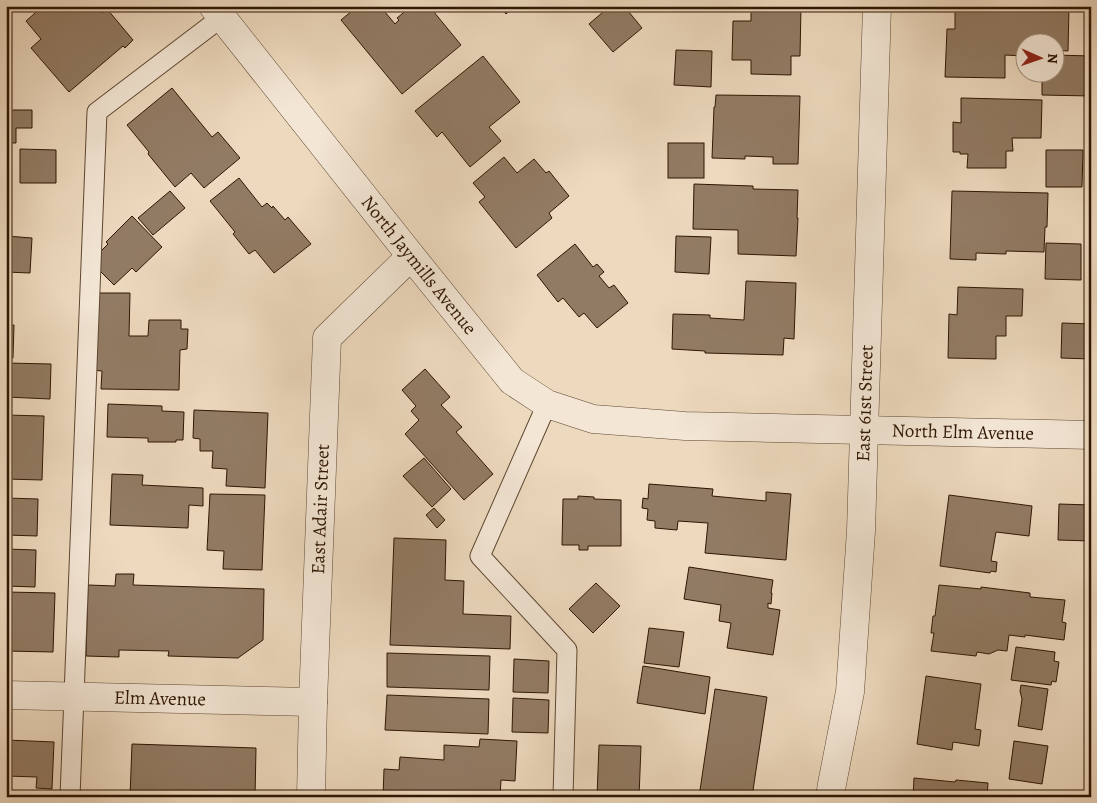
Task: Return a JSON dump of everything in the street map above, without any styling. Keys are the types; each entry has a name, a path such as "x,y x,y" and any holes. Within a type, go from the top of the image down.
{"street":[{"name":"East 61st Street","path":"830,797 850,692 861,531 878,6"},
{"name":"North Jaymills Avenue","path":"218,11 512,381 547,404 593,418 685,426"},
{"name":"East Adair Street","path":"311,797 327,338 411,256"},
{"name":"North Elm Avenue","path":"685,426 1091,435"},
{"name":"Elm Avenue","path":"6,695 313,702"}],"lane":[{"path":"70,797 97,112 218,11"},
{"path":"547,404 480,556 567,650 563,797"}],"building":[{"path":"43,6 96,6 102,13 107,9 133,40 125,48 123,46 69,92 31,48 41,39 26,21"},
{"path":"358,6 380,6 395,24 399,20 397,18 408,9 410,11 417,6 429,6 461,45 402,94 341,20"},
{"path":"499,6 515,6 506,14"},
{"path":"610,6 624,6 642,28 613,52 589,24"},
{"path":"751,6 801,6 800,56 791,56 791,75 751,74 751,60 732,60 733,21 751,21"},
{"path":"955,6 1069,8 1068,51 1064,51 1064,32 1014,32 1014,55 1005,55 1005,78 945,77 947,29 955,29"},
{"path":"676,50 712,51 711,87 674,85"},
{"path":"1064,55 1091,56 1091,96 1042,95 1042,82 1064,82"},
{"path":"483,56 520,102 489,127 501,141 470,167 442,132 437,137 415,111"},
{"path":"172,88 212,137 218,132 240,158 204,188 191,173 175,187 127,125"},
{"path":"716,95 800,96 798,164 773,164 773,157 745,156 745,159 712,158"},
{"path":"961,98 1042,100 1041,138 1012,138 1013,151 1006,151 1006,168 967,168 968,154 953,152 953,122 961,123"},
{"path":"6,110 32,110 32,128 16,128 16,143 6,143"},
{"path":"668,143 704,143 704,178 668,178"},
{"path":"20,149 56,150 56,183 20,183"},
{"path":"1046,150 1083,150 1082,187 1046,187"},
{"path":"504,157 517,173 534,159 546,173 549,171 569,196 549,213 552,218 516,248 479,202 485,197 473,183"},
{"path":"239,178 262,207 267,203 272,208 273,206 285,220 288,217 311,244 274,273 255,250 249,254 233,234 235,232 210,201"},
{"path":"694,184 753,186 753,189 798,190 796,256 738,254 738,230 693,229"},
{"path":"170,191 185,208 153,235 138,218"},
{"path":"952,191 1048,193 1044,252 1006,251 1006,254 976,253 976,260 950,259"},
{"path":"132,216 162,247 136,272 132,268 114,285 96,267 98,254 108,244 106,242"},
{"path":"6,236 32,238 30,273 6,272"},
{"path":"676,236 711,237 709,274 675,272"},
{"path":"1046,243 1081,244 1081,280 1045,279"},
{"path":"575,244 593,267 597,264 604,272 599,276 609,288 614,285 628,303 597,328 584,313 579,317 563,298 558,302 537,275"},
{"path":"746,281 796,283 794,339 784,338 783,355 705,353 705,351 672,349 673,314 710,315 710,318 744,320"},
{"path":"958,287 1023,289 1022,316 1006,316 1006,336 996,336 996,359 948,358 949,314 957,315"},
{"path":"92,293 130,293 129,336 148,336 149,320 181,320 181,329 188,329 187,349 180,350 179,390 101,389 102,371 91,370"},
{"path":"1062,323 1091,324 1091,359 1061,358"},
{"path":"6,325 14,325 13,358 6,358"},
{"path":"6,363 51,364 50,399 6,397"},
{"path":"425,369 450,397 441,405 462,427 456,432 493,474 464,500 405,434 419,420 411,411 416,406 402,390"},
{"path":"108,404 162,406 162,411 184,412 183,440 176,440 176,442 148,442 148,438 107,437"},
{"path":"194,410 268,413 265,488 226,486 227,469 212,468 213,451 200,451 200,439 193,438"},
{"path":"6,415 44,416 42,480 6,479"},
{"path":"424,458 451,489 432,507 403,476"},
{"path":"112,474 143,475 142,485 203,488 203,506 189,505 188,528 110,525"},
{"path":"649,484 713,489 712,496 766,501 766,492 791,494 786,560 705,553 708,523 678,521 677,530 655,528 655,521 647,520 648,509 642,508 643,498 648,499"},
{"path":"210,494 265,495 262,570 223,569 224,551 207,550"},
{"path":"949,495 1032,506 1029,536 996,532 991,561 997,562 996,572 991,571 990,573 940,566"},
{"path":"578,496 594,497 594,499 621,500 621,546 588,546 588,550 579,550 579,545 562,545 563,499 578,499"},
{"path":"6,498 38,499 37,536 6,535"},
{"path":"1059,504 1091,505 1091,541 1058,540"},
{"path":"434,508 445,520 437,528 426,515"},
{"path":"394,538 446,540 445,580 464,581 463,614 511,616 510,649 390,645"},
{"path":"6,549 36,550 35,587 6,586"},
{"path":"689,567 773,580 771,604 768,603 768,608 780,610 773,655 727,648 731,623 719,621 721,605 684,599"},
{"path":"116,574 134,574 133,585 264,589 263,640 238,658 168,656 169,651 119,650 119,657 86,656 88,585 115,586"},
{"path":"596,583 620,606 593,633 569,609"},
{"path":"939,585 981,589 981,587 1030,593 1030,597 1065,600 1062,622 1066,623 1064,640 1009,635 1007,651 998,650 989,654 977,652 976,656 931,651 934,633 931,633 933,616 935,616"},
{"path":"6,592 55,593 53,652 6,651"},
{"path":"649,628 684,632 679,667 644,663"},
{"path":"1016,647 1055,652 1054,661 1059,662 1056,682 1052,681 1051,685 1011,680"},
{"path":"387,653 490,656 489,690 387,687"},
{"path":"514,659 549,661 548,693 513,692"},
{"path":"643,666 710,677 705,714 637,703"},
{"path":"926,676 981,684 975,729 981,730 979,746 953,742 952,750 917,744"},
{"path":"1021,685 1048,689 1042,730 1018,726 1022,699"},
{"path":"715,689 767,697 752,797 699,797"},
{"path":"387,695 489,699 488,734 385,730"},
{"path":"513,698 549,700 548,733 512,732"},
{"path":"480,739 517,741 515,781 501,780 500,797 383,797 384,769 399,770 400,757 444,760 444,745 479,747"},
{"path":"6,740 54,742 52,789 36,788 37,777 6,776"},
{"path":"1014,741 1048,746 1042,784 1009,779"},
{"path":"132,744 256,748 255,797 229,797 230,793 195,791 195,797 130,797"},
{"path":"599,745 641,746 639,797 597,797"},
{"path":"914,778 988,783 987,797 913,797"}]}
